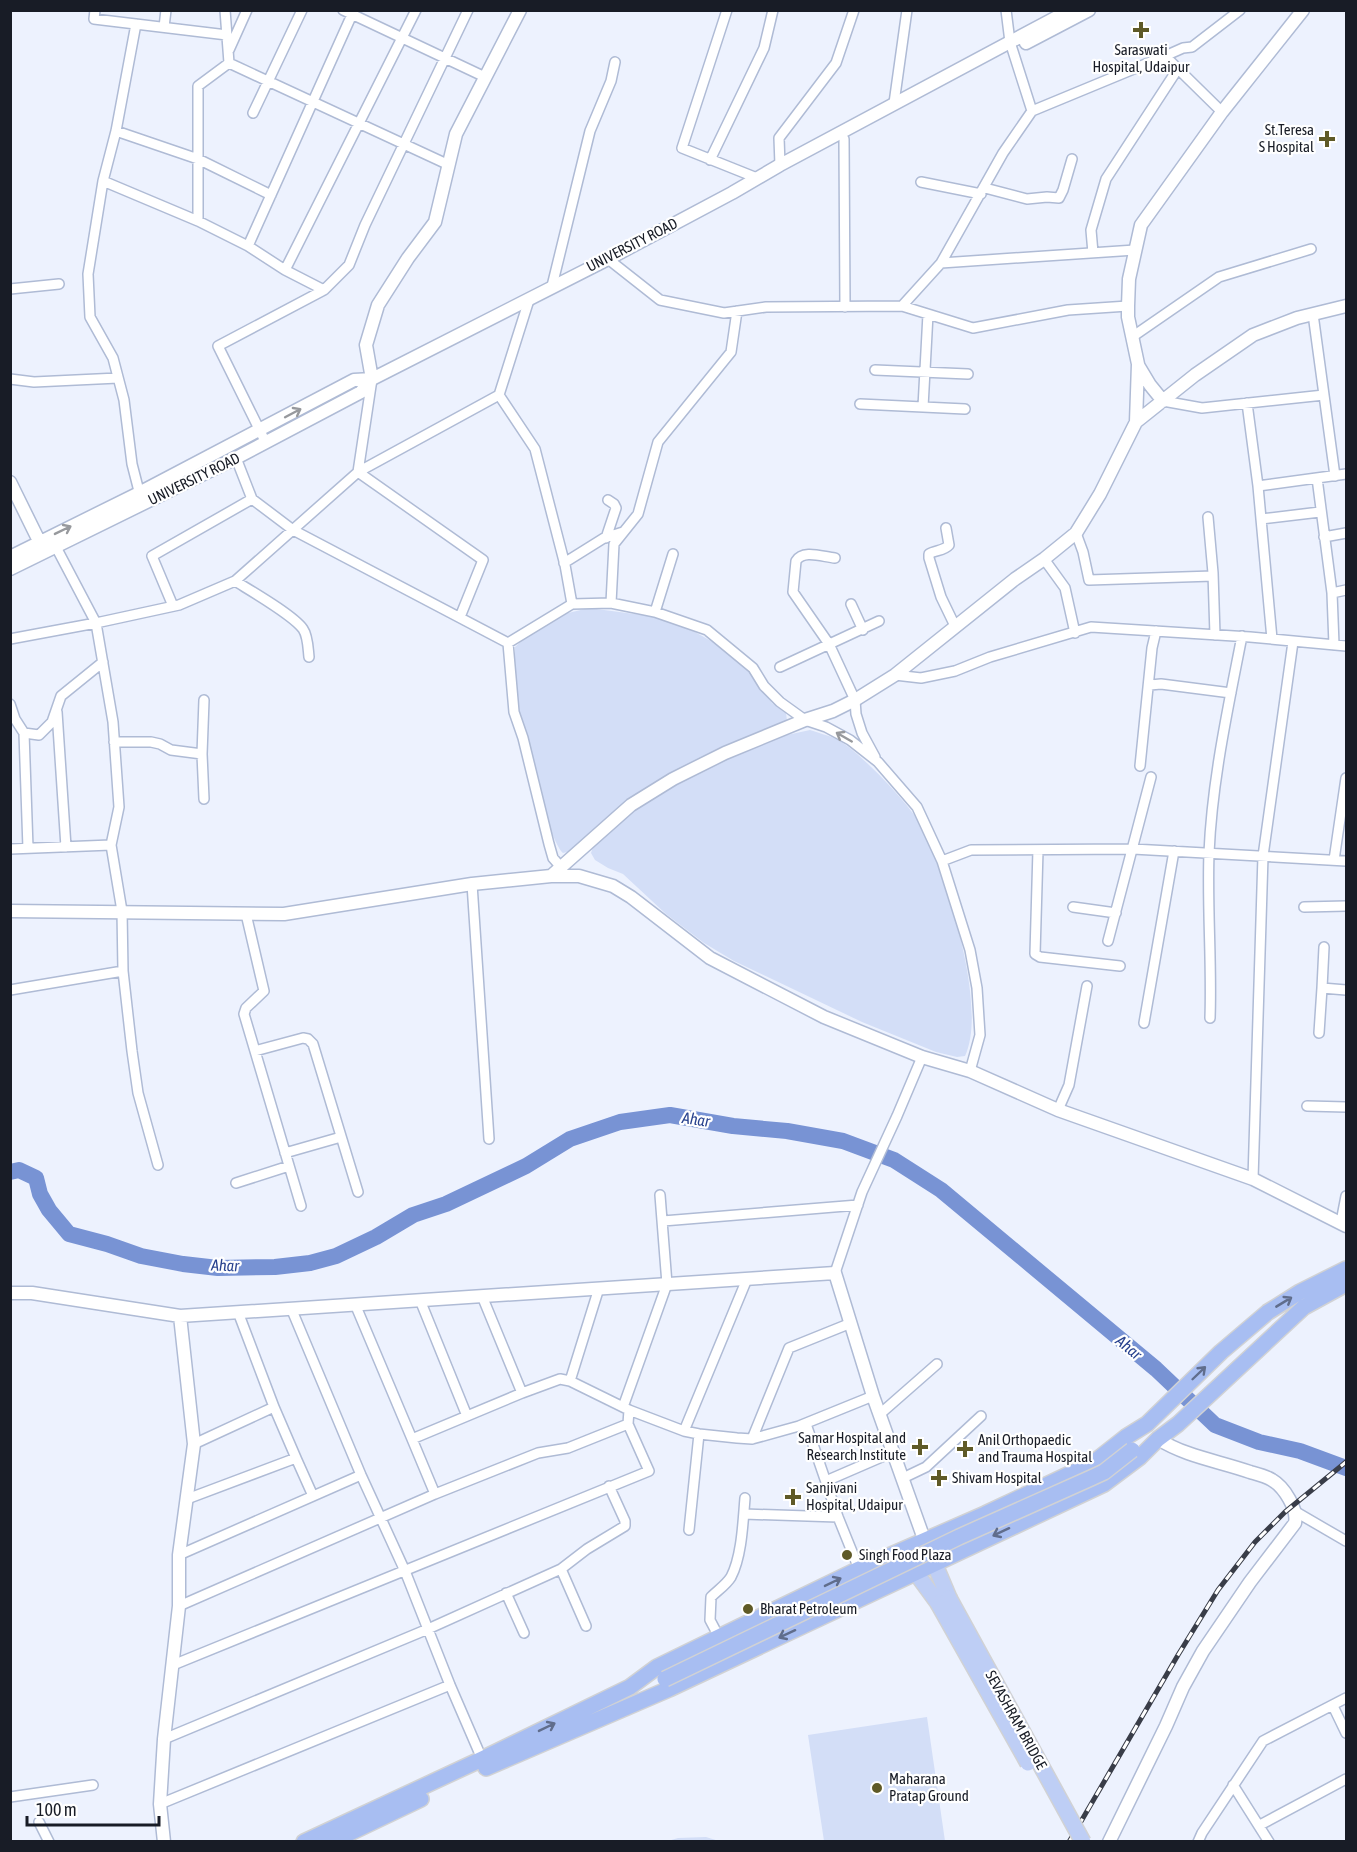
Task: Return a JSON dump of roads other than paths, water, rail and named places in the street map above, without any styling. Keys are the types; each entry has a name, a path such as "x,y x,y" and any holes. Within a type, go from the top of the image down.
{"highway":[{"path":"1132,1450 1147,1424 1237,1337 1268,1312 1300,1292 1347,1269"},
{"path":"304,1842 484,1764 669,1689 1104,1484 1178,1424 1304,1307 1347,1284"},
{"path":"331,1842 630,1687 657,1667 859,1569 985,1514 1093,1463 1147,1424"},
{"path":"630,1687 665,1679 959,1537 1104,1472 1132,1450 1158,1440"},
{"path":"639,1701 665,1679"}],"main road":[{"path":"924,1539 935,1563 943,1600"},
{"path":"943,1600 947,1575 952,1562 968,1547"},
{"path":"899,1551 917,1574 943,1600"},
{"path":"885,1588 902,1585 921,1588 943,1600"},
{"name":"SEVASHRAM BRIDGE","path":"943,1600 1072,1842"},
{"name":"SEVASHRAM BRIDGE","path":"943,1600 1083,1842"}],"street":[{"path":"95,10 94,19 227,35"},
{"path":"164,27 166,10"},
{"path":"225,10 229,63"},
{"path":"228,52 248,10"},
{"path":"253,113 302,10"},
{"path":"285,270 416,10"},
{"path":"266,442 218,346 324,290 349,265 365,225 468,10"},
{"path":"358,472 372,379 366,345 378,306 408,258 435,222 456,134 520,10"},
{"path":"727,10 682,148 757,178"},
{"path":"710,160 764,48 773,10"},
{"path":"780,165 779,138 837,63 854,10"},
{"path":"894,103 907,10"},
{"path":"1006,10 1011,46 1032,111"},
{"name":"UNIVERSITY ROAD","path":"10,556 39,541 236,458 361,392 372,379 608,259 894,103 1089,10"},
{"path":"902,306 941,263 1003,153 1032,111 1183,48 1192,47 1240,10"},
{"path":"551,876 631,805 672,779 725,753 833,711 896,675 955,626 1076,533 1100,494 1136,422 1138,364 1128,306 1129,279 1141,225 1222,112 1302,10"},
{"name":"UNIVERSITY ROAD","path":"732,193 783,172 1011,46 1069,11"},
{"path":"248,246 313,102 350,12 485,78"},
{"path":"136,24 116,130 103,181 88,274 90,317 113,358 124,400 131,454 141,499"},
{"path":"1165,56 1222,112"},
{"path":"552,286 590,131 611,81 615,62"},
{"path":"229,63 449,165"},
{"path":"198,221 198,86 229,63"},
{"path":"1093,253 1091,230 1106,179 1177,70"},
{"path":"116,130 198,159 271,195"},
{"path":"844,139 845,307"},
{"path":"921,182 1027,199 1047,196 1059,198 1072,159"},
{"path":"103,181 198,221 248,246 285,270 324,290"},
{"path":"1132,337 1219,277 1311,249"},
{"path":"941,263 1136,250"},
{"path":"608,259 660,300 724,313 766,307 902,306 973,328 1068,310 1128,306"},
{"path":"10,289 59,284"},
{"path":"10,639 173,606 235,581 358,472 499,395 529,300"},
{"path":"1136,422 1195,375 1253,335 1297,318 1347,306"},
{"path":"611,603 614,544 638,514 658,442 731,352 737,311"},
{"path":"923,407 928,314"},
{"path":"1313,314 1335,476"},
{"path":"1138,364 1150,385 1163,401 1202,408 1323,395"},
{"path":"875,370 968,374"},
{"path":"10,379 34,382 118,378"},
{"name":"UNIVERSITY ROAD","path":"10,569 51,550 260,430 354,380 372,379"},
{"path":"499,395 535,449 572,604"},
{"path":"1247,403 1258,486 1272,639"},
{"path":"860,404 965,410"},
{"path":"236,458 252,499 293,530 508,644"},
{"path":"358,472 483,560 460,617"},
{"path":"1258,486 1347,474"},
{"path":"1317,478 1332,593 1334,645"},
{"path":"11,483 39,541 51,550 96,623 113,722 119,807 111,845 122,911 123,971 132,1051 138,1093 158,1165"},
{"path":"173,606 152,556 252,499"},
{"path":"606,538 616,508 608,500"},
{"path":"1261,519 1320,512"},
{"path":"1208,518 1214,576 1215,635"},
{"path":"946,528 949,545 929,554 928,558 941,597 955,626"},
{"path":"564,563 606,538 625,531"},
{"path":"1076,533 1089,580 1214,576"},
{"path":"1324,537 1347,533"},
{"path":"655,612 673,554"},
{"path":"836,558 803,554 798,557 793,592 829,644 855,700 856,714 862,733 878,762"},
{"path":"1044,559 1065,588 1075,633"},
{"path":"235,581 284,613 302,628 306,636 309,657"},
{"path":"1332,593 1347,590"},
{"path":"508,644 572,604 611,603 655,612 707,630 753,668 764,686 780,702 805,720 826,727 850,740 878,762 917,807 942,861 970,950 977,988 980,1035 969,1071"},
{"path":"851,604 863,630"},
{"path":"780,667 879,621"},
{"path":"896,675 921,678 955,671 990,657 1091,627 1242,636 1347,646"},
{"path":"1140,766 1152,648 1156,631"},
{"path":"1210,1018 1212,980 1209,853 1215,789 1242,636"},
{"path":"1253,1179 1263,856 1293,642"},
{"path":"508,644 514,712 523,738 553,858 560,866"},
{"path":"24,733 39,735 51,722 61,696 103,662"},
{"path":"1150,685 1161,684 1231,693"},
{"path":"204,700 202,754 204,799"},
{"path":"10,704 15,719 24,733 28,848"},
{"path":"57,709 66,847"},
{"path":"114,742 151,742 171,750 202,754"},
{"path":"1108,941 1151,777"},
{"path":"1334,860 1347,778"},
{"path":"10,849 111,845"},
{"path":"942,861 971,850 1133,849 1347,861"},
{"path":"1038,850 1035,954 1040,957 1120,966"},
{"path":"1144,1023 1174,852"},
{"path":"10,911 284,914 471,884 551,876 579,876 613,886 631,897 710,958 824,1017 922,1057 969,1071 1058,1110 1253,1179 1344,1224 1347,1196"},
{"path":"471,884 489,1139"},
{"path":"1304,907 1347,906"},
{"path":"1073,907 1116,913"},
{"path":"246,914 264,991 246,1008 244,1014 301,1206"},
{"path":"1319,1033 1324,947"},
{"path":"10,990 123,971"},
{"path":"1058,1110 1069,1085 1086,986"},
{"path":"1322,988 1347,990"},
{"path":"255,1051 303,1038 313,1044 358,1192"},
{"path":"922,1057 862,1192 835,1273 873,1396 924,1539"},
{"path":"1307,1106 1347,1107"},
{"path":"285,1153 341,1137"},
{"path":"236,1183 289,1166"},
{"path":"173,1665 649,1470 628,1424 626,1408 666,1284 660,1195"},
{"path":"663,1221 858,1205"},
{"path":"10,1293 32,1293 180,1316 835,1273"},
{"path":"684,1431 747,1279"},
{"path":"570,1381 599,1288"},
{"path":"482,1296 522,1393"},
{"path":"420,1300 467,1416"},
{"path":"355,1304 435,1494"},
{"path":"291,1308 361,1475 405,1571 484,1764"},
{"path":"238,1312 274,1407 313,1496"},
{"path":"164,1842 160,1804 164,1740 179,1606 179,1555 195,1444 180,1316"},
{"path":"752,1438 789,1348 851,1323"},
{"path":"880,1414 937,1364"},
{"path":"412,1439 560,1379 570,1381 626,1408 684,1431 752,1438 806,1424 873,1396"},
{"path":"195,1444 274,1407"},
{"path":"903,1478 926,1467 981,1416"},
{"path":"179,1606 435,1494 538,1453 568,1448 628,1424"},
{"path":"806,1424 838,1517 859,1569"},
{"path":"689,1530 699,1434"},
{"path":"1158,1440 1175,1449 1273,1480 1296,1512 1347,1540"},
{"path":"826,1481 893,1452"},
{"path":"187,1499 296,1458"},
{"path":"179,1555 361,1475"},
{"path":"164,1740 428,1629 561,1569 587,1549 625,1526 625,1521 609,1486"},
{"path":"719,1637 710,1620 711,1597 725,1585 734,1570 745,1498"},
{"path":"1109,1842 1183,1687 1203,1651 1250,1582 1295,1523 1296,1512"},
{"path":"744,1514 838,1517"},
{"path":"561,1569 586,1626"},
{"path":"506,1593 524,1633"},
{"path":"160,1804 450,1684"},
{"path":"1198,1842 1263,1741 1347,1698"},
{"path":"1333,1706 1347,1733"},
{"path":"1260,1825 1347,1779"},
{"path":"10,1797 93,1785"},
{"path":"1233,1785 1269,1842"},
{"path":"39,1822 49,1842"}],"waterway":[{"name":"Ahar","path":"10,1172 19,1170 36,1178 40,1194 49,1210 69,1234 141,1256 183,1264 218,1268 275,1267 310,1263 336,1256 376,1237 413,1215 446,1204 526,1166 570,1139 620,1122 670,1115 843,1141 894,1160 941,1190 1156,1369 1215,1425 1259,1442 1300,1451 1346,1468"}],"railway":[{"path":"1069,1842 1218,1590 1255,1542 1285,1512 1346,1462"}],"place":[{"name":"Saraswati Hospital, Udaipur","path":"1141,30"},
{"name":"St.Teresa S Hospital","path":"1327,139"},
{"name":"Samar Hospital and Research Institute","path":"920,1447"},
{"name":"Anil Orthopaedic and Trauma Hospital","path":"965,1449"},
{"name":"Shivam Hospital","path":"939,1478"},
{"name":"Sanjivani Hospital, Udaipur","path":"793,1497"},
{"name":"Singh Food Plaza","path":"847,1555"},
{"name":"Bharat Petroleum","path":"748,1609"},
{"name":"Maharana Pratap Ground","path":"877,1788"}]}
